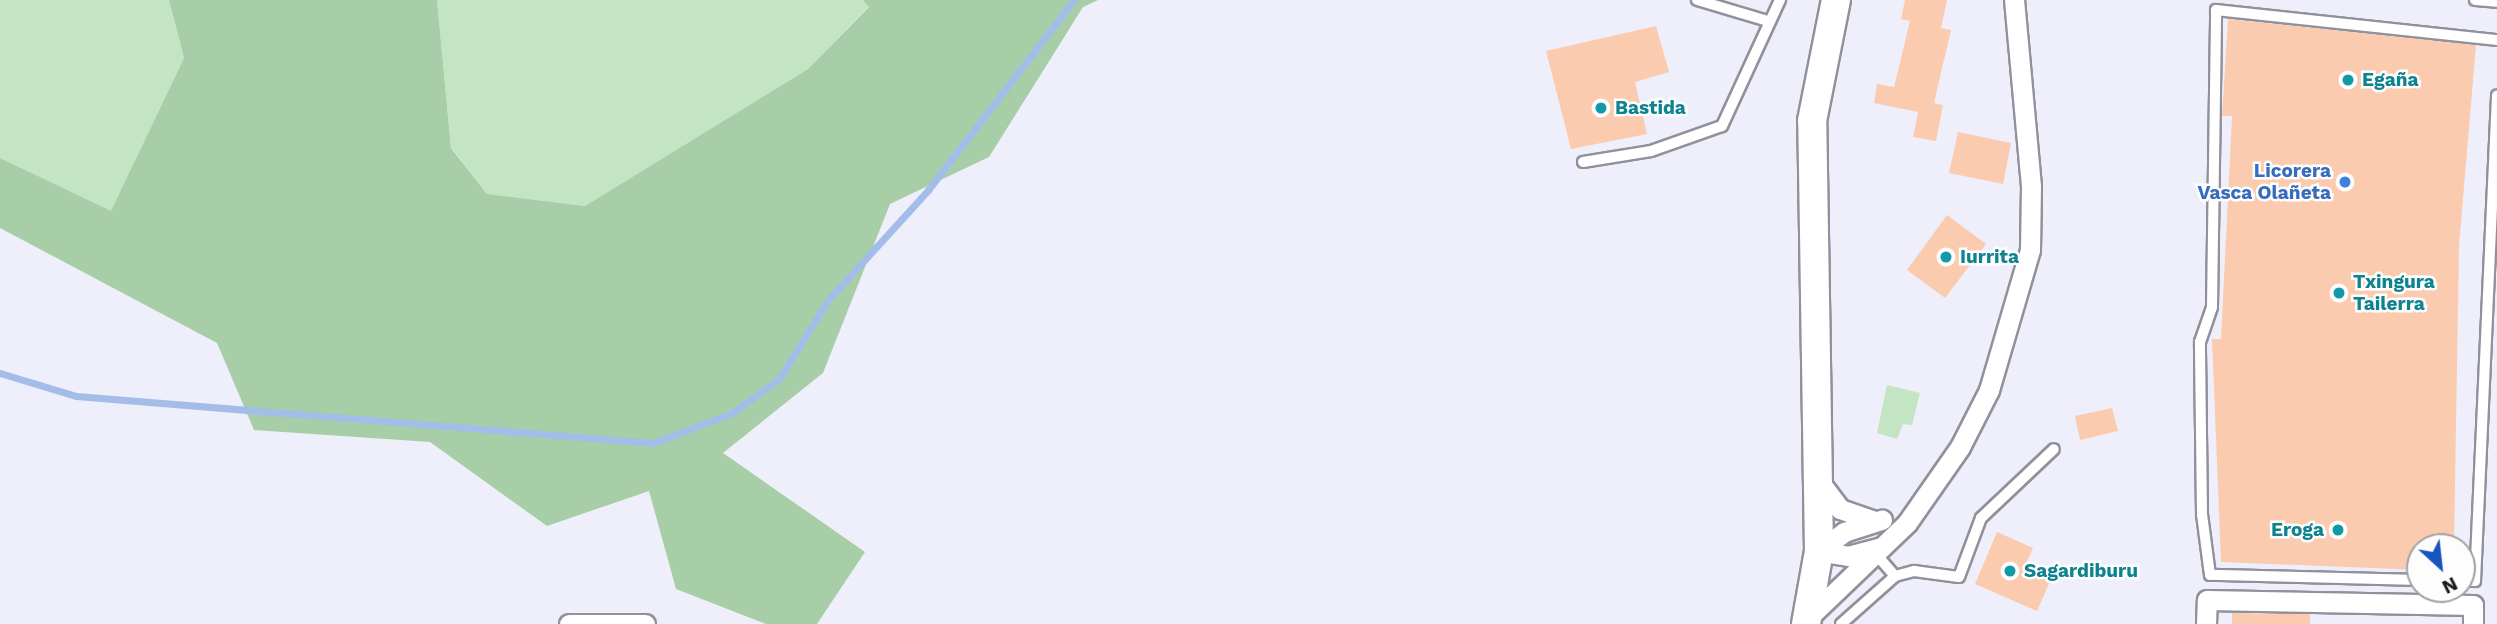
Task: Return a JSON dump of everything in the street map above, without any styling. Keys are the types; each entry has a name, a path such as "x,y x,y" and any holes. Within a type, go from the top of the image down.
{"street":[{"path":"1807,621 1819,551 1812,121 1836,0"},
{"path":"1807,621 1883,547 1924,497 1989,390 2030,250 2031,186 2014,0"},
{"path":"1818,480 1850,515 1882,520"},
{"path":"1819,551 1844,532 1882,520 1924,497"},
{"path":"1819,551 1849,556 1883,547"},
{"path":"2206,624 2207,600 2473,614"},
{"path":"569,624 645,624"}],"lane":[{"path":"1698,0 1768,22"},
{"path":"1583,162 1651,151 1722,126 1780,0"},
{"path":"2475,0 2497,2"},
{"path":"2406,580 2210,575 2202,514 2200,342 2212,306 2216,10 2497,40"},
{"path":"2476,560 2497,95"},
{"path":"1841,624 1895,576 1914,571 1959,577 1981,517 2054,449"},
{"path":"1883,547 1895,576"}],"green space":[{"path":"0,0 169,0 184,58 111,212 0,158"},
{"path":"169,0 437,0 451,148 487,194 585,206 808,69 869,7 863,0 1098,0 1083,7 989,157 890,204 823,373 723,453 865,552 817,624 766,624 676,589 649,491 547,526 430,442 254,430 217,343 0,228 0,158 111,211 184,58"},
{"path":"437,0 863,0 869,6 808,69 585,206 487,194 451,147"},
{"path":"1887,385 1920,393 1912,425 1903,424 1897,439 1877,433"}],"building":[{"path":"1905,0 1947,0 1941,28 1951,30 1934,103 1943,105 1936,141 1913,137 1918,112 1874,103 1877,84 1894,87 1910,21 1901,19"},
{"path":"2228,19 2476,45 2459,246 2454,533 2406,533 2406,569 2221,562 2212,339 2221,339 2232,116 2222,116"},
{"name":"Bastida","path":"1656,26 1669,72 1635,82 1647,134 1571,149 1546,51"},
{"path":"1958,132 2011,143 2003,184 1949,173"},
{"name":"Iurrita","path":"1947,215 1986,244 1945,298 1907,270"},
{"path":"2112,408 2118,431 2080,440 2075,416"},
{"name":"Sagardiburu","path":"1997,532 2033,548 2025,566 2052,577 2037,611 1975,584"},
{"path":"2232,613 2310,614 2310,624 2232,624"}],"waterway":[{"path":"0,373 76,396 653,443 732,413 779,379 828,300 928,190 1074,0"}],"place":[{"name":"Egaña","path":"2348,80"},
{"name":"Bastida","path":"1601,108"},
{"name":"Licorera Vasca Olañeta","path":"2345,182"},
{"name":"Iurrita","path":"1946,257"},
{"name":"Txingura Tailerra","path":"2339,293"},
{"name":"Eroga","path":"2338,530"},
{"name":"Sagardiburu","path":"2010,571"}]}
